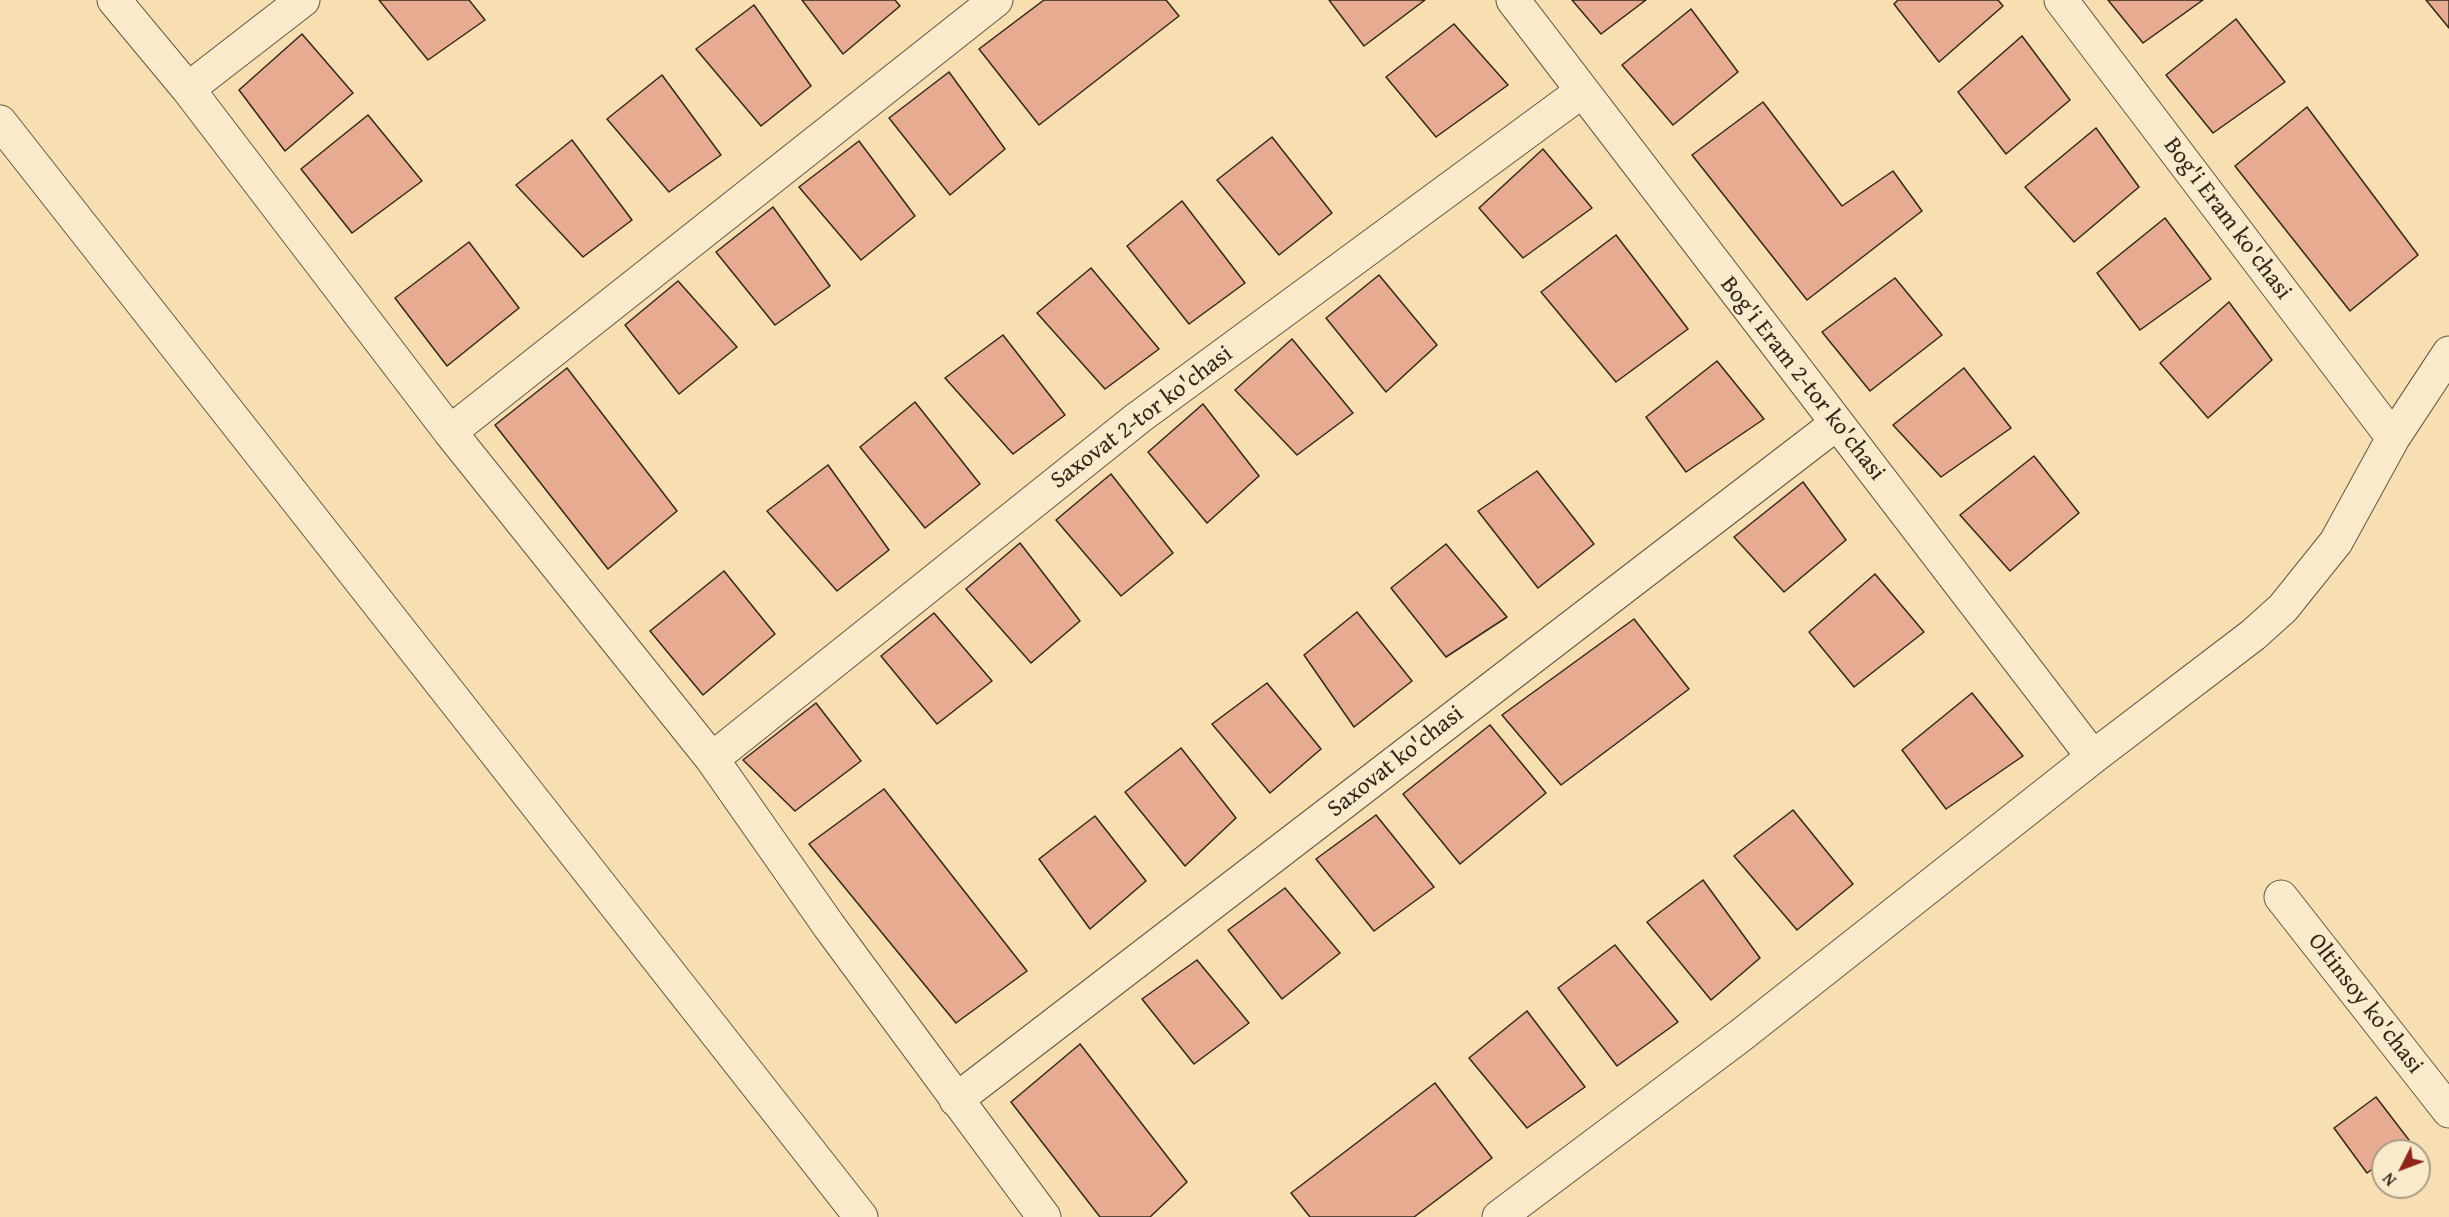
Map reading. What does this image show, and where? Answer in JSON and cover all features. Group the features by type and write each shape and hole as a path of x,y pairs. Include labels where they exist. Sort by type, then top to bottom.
{"street":[{"path":"114,0 188,89 450,432 712,759 829,926 1044,1217"},
{"path":"188,89 303,0"},
{"path":"450,432 996,0"},
{"name":"Bog'i Eram 2-tor ko'chasi","path":"1513,0 1581,92 2093,757"},
{"name":"Bog'i Eram ko'chasi","path":"2061,0 2392,438"},
{"name":"Saxovat 2-tor ko'chasi","path":"712,759 1138,418 1581,92"},
{"path":"0,122 861,1217"},
{"path":"1499,1217 1740,1036 2093,757 2253,635 2283,608 2336,542 2392,438 2449,353"},
{"name":"Saxovat ko'chasi","path":"956,1100 1836,424"},
{"name":"Oltinsoy ko'chasi","path":"2281,897 2449,1111"}],"building":[{"path":"379,0 469,0 485,20 428,60"},
{"path":"802,0 895,0 900,6 843,54"},
{"path":"1044,0 1166,0 1179,16 1039,125 979,49"},
{"path":"1329,0 1425,0 1364,46"},
{"path":"1572,0 1646,0 1601,34"},
{"path":"1898,0 1998,0 2003,6 1939,62 1894,4"},
{"path":"2108,0 2203,0 2143,43"},
{"path":"2426,0 2449,0 2449,28"},
{"path":"754,5 811,86 761,126 696,49"},
{"path":"1691,9 1738,72 1673,125 1622,65"},
{"path":"2236,19 2285,82 2213,133 2166,75"},
{"path":"1454,24 1508,85 1436,137 1386,77"},
{"path":"302,34 353,93 285,151 239,90"},
{"path":"2022,36 2070,100 2006,154 1958,92"},
{"path":"949,72 1005,149 950,195 889,118"},
{"path":"662,75 721,155 669,192 607,119"},
{"path":"1763,102 1842,206 1893,171 1922,211 1807,300 1692,155"},
{"path":"2307,107 2418,255 2350,311 2235,166"},
{"path":"368,115 422,181 352,233 301,169"},
{"path":"2096,128 2139,187 2074,242 2025,187"},
{"path":"1272,137 1332,213 1279,255 1217,180"},
{"path":"572,140 632,220 583,257 516,185"},
{"path":"859,141 915,216 861,260 799,187"},
{"path":"1543,149 1592,208 1523,258 1479,208"},
{"path":"1182,201 1245,283 1189,324 1127,246"},
{"path":"773,207 830,286 775,325 716,252"},
{"path":"2165,218 2211,279 2140,330 2097,273"},
{"path":"1616,235 1688,329 1616,382 1541,292"},
{"path":"469,242 519,308 447,366 395,298"},
{"path":"1091,268 1159,349 1105,389 1037,313"},
{"path":"1379,275 1437,345 1386,392 1326,318"},
{"path":"1895,278 1942,335 1870,391 1822,332"},
{"path":"678,281 737,347 679,394 625,325"},
{"path":"2229,302 2272,360 2208,418 2160,363"},
{"path":"1003,335 1065,415 1013,454 945,378"},
{"path":"1292,339 1353,413 1297,455 1235,390"},
{"path":"1717,361 1764,419 1686,472 1646,417"},
{"path":"567,368 677,511 608,569 495,425"},
{"path":"1964,368 2011,428 1941,477 1893,425"},
{"path":"915,402 980,484 925,528 860,447"},
{"path":"1203,404 1259,476 1207,523 1148,452"},
{"path":"2034,456 2079,513 2010,571 1960,515"},
{"path":"828,465 889,550 837,591 767,511"},
{"path":"1537,471 1594,544 1538,588 1478,511"},
{"path":"1111,474 1173,553 1121,596 1056,520"},
{"path":"1803,482 1846,540 1784,592 1734,537"},
{"path":"1020,543 1080,621 1031,663 966,589"},
{"path":"1446,544 1507,617 1446,657 1391,588"},
{"path":"724,571 775,634 703,695 650,631"},
{"path":"1875,574 1924,632 1854,687 1809,632"},
{"path":"1357,612 1412,681 1354,727 1304,655"},
{"path":"934,613 992,681 937,724 881,656"},
{"path":"1634,619 1689,689 1561,785 1502,715"},
{"path":"1267,683 1321,749 1270,793 1212,724"},
{"path":"1972,693 2023,756 1946,809 1902,750"},
{"path":"816,703 861,761 795,811 743,760"},
{"path":"1490,725 1546,793 1460,864 1403,794"},
{"path":"1181,748 1236,818 1185,866 1125,792"},
{"path":"884,789 1027,971 956,1023 809,844"},
{"path":"1793,810 1853,884 1797,930 1734,856"},
{"path":"1376,815 1434,887 1374,931 1316,859"},
{"path":"1095,816 1146,881 1090,929 1039,859"},
{"path":"1703,880 1760,958 1711,1000 1647,922"},
{"path":"1285,888 1340,953 1282,999 1228,930"},
{"path":"1615,945 1678,1022 1617,1066 1558,988"},
{"path":"1197,960 1249,1023 1194,1064 1142,999"},
{"path":"1527,1011 1585,1087 1527,1128 1469,1058"},
{"path":"1080,1044 1187,1182 1150,1217 1100,1217 1011,1102"},
{"path":"1435,1083 1492,1158 1414,1217 1310,1217 1291,1193"},
{"path":"2376,1097 2408,1139 2371,1139 2371,1170 2367,1173 2334,1128"}]}
